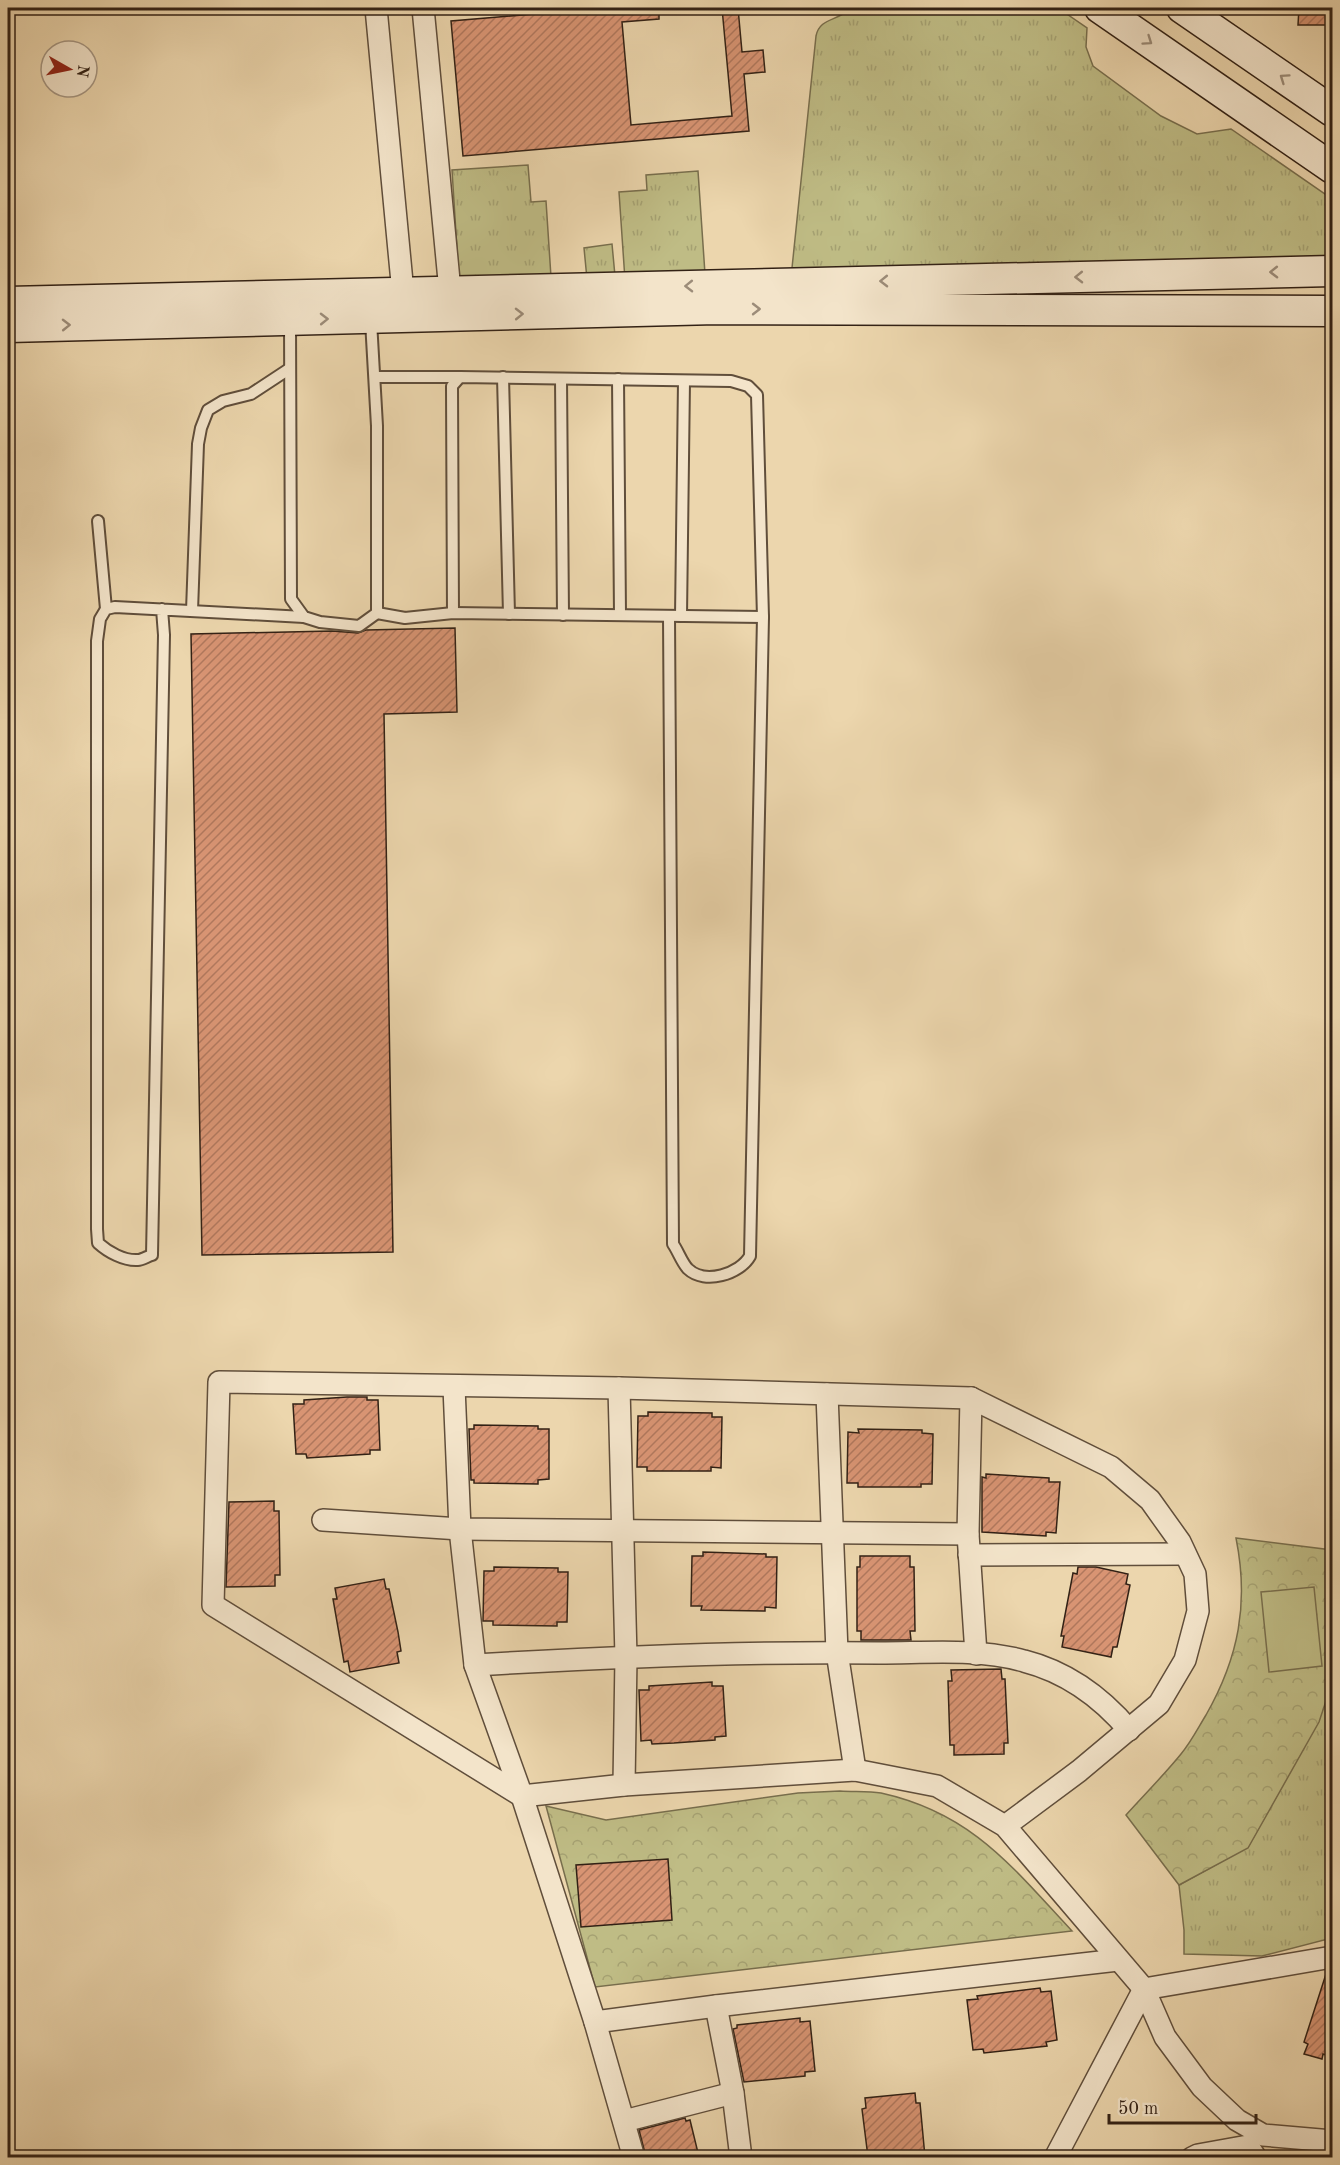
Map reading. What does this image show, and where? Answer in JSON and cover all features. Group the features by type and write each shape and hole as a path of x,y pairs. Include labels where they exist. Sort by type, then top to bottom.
{"street":[{"path":"376,8 403,293"},
{"path":"423,8 450,291"},
{"path":"1100,8 1332,168"},
{"path":"1182,8 1332,111"},
{"path":"8,302 1332,271"},
{"path":"8,327 716,309 1332,311"},
{"path":"1005,1826 1078,1771 1159,1704 1185,1660 1198,1611 1195,1574 1180,1542 1150,1500 1111,1467 971,1398 219,1382 213,1605 522,1796 624,1785 855,1770 937,1786 1005,1826 1143,1989 1164,2037 1202,2087 1237,2120 1263,2134 1332,2140"},
{"path":"454,1387 460,1529 475,1665 522,1796 595,2022 634,2157"},
{"path":"619,1389 626,1657 624,1785"},
{"path":"827,1394 837,1652 855,1770"},
{"path":"971,1398 968,1534 976,1654"},
{"path":"323,1520 460,1529 968,1534"},
{"path":"969,1555 1185,1554"},
{"path":"475,1665 626,1657 837,1652 1000,1656 1024,1661 1070,1679 1102,1702 1129,1730"},
{"path":"1143,1989 1332,1957"},
{"path":"595,2022 1118,1960"},
{"path":"1055,2157 1143,1989"},
{"path":"716,2006 733,2092 741,2157"},
{"path":"624,2121 733,2092"},
{"path":"1192,2157 1248,2146 1256,2157"}],"lane":[{"path":"371,318 377,426 377,613"},
{"path":"290,320 291,599 304,617"},
{"path":"192,611 198,444 208,410 223,401 252,394 289,369"},
{"path":"375,377 731,381 748,386 757,395 763,617 750,1256 745,1265 732,1274 713,1276 701,1275 688,1269 673,1244 675,616 684,381"},
{"path":"453,614 452,386 460,377"},
{"path":"503,377 509,614"},
{"path":"561,379 563,615"},
{"path":"618,379 620,615"},
{"path":"98,521 106,609 100,619 97,641 97,1229 98,1243 106,1250 115,1255 138,1260 152,1255 164,635 162,609"},
{"path":"106,609 115,607 304,617 359,626 377,613 405,618 453,614 763,617"}],"green space":[{"path":"1058,8 1087,28 1086,47 1093,66 1161,116 1197,134 1231,129 1332,199 1332,257 924,271 792,268 816,36 820,27 843,14"},
{"path":"528,165 531,202 546,201 551,277 459,281 452,170"},
{"path":"698,171 705,274 625,280 619,192 647,190 646,175"},
{"path":"612,244 615,276 587,279 584,248"},
{"path":"1236,1538 1332,1550 1332,1683 1319,1722 1248,1848 1179,1885 1126,1815 1188,1745 1206,1715 1226,1672 1233,1651 1241,1607 1240,1562"},
{"path":"1314,1587 1322,1666 1269,1672 1261,1592"},
{"path":"1332,1683 1332,1938 1262,1956 1184,1954 1179,1885 1248,1847 1318,1722"},
{"path":"840,1791 881,1793 913,1802 941,1814 966,1829 1009,1864 1072,1931 595,1987 546,1806 606,1820 798,1793"}],"building":[{"path":"604,8 659,8 659,19 622,22 631,125 732,116 722,8 738,8 742,52 763,50 765,72 744,74 749,131 463,156 451,21"},
{"path":"1299,8 1332,8 1332,25 1298,25"},
{"path":"455,628 457,712 384,714 393,1252 202,1255 191,634 332,631 358,633 366,630"},
{"path":"367,1397 367,1400 378,1400 380,1450 370,1450 370,1454 307,1458 306,1454 296,1454 293,1404 304,1404 304,1400"},
{"path":"648,1412 712,1413 712,1417 722,1417 721,1468 711,1467 711,1471 647,1471 647,1467 637,1467 638,1416 648,1416"},
{"path":"474,1425 538,1426 538,1429 549,1429 549,1479 538,1480 538,1484 474,1483 474,1480 471,1480 469,1429 474,1429"},
{"path":"858,1429 922,1430 922,1433 933,1434 932,1484 921,1484 921,1487 858,1487 858,1483 847,1483 848,1432 859,1433"},
{"path":"986,1474 1049,1478 1049,1482 1060,1482 1056,1533 1046,1532 1046,1536 982,1532 982,1477 986,1478"},
{"path":"274,1501 274,1511 279,1511 280,1575 275,1575 275,1586 226,1587 229,1502"},
{"path":"703,1552 766,1554 766,1557 777,1557 776,1608 765,1607 765,1611 701,1610 702,1606 691,1606 692,1556 703,1556"},
{"path":"860,1556 910,1556 910,1567 914,1567 915,1631 910,1631 911,1640 861,1640 861,1631 857,1631 857,1567 860,1567"},
{"path":"494,1567 558,1568 558,1572 568,1572 567,1622 557,1622 557,1626 493,1625 493,1621 483,1621 484,1571 494,1571"},
{"path":"1078,1567 1096,1567 1128,1574 1126,1584 1130,1585 1117,1647 1113,1647 1111,1657 1062,1647 1064,1636 1061,1636 1073,1573 1077,1574"},
{"path":"384,1579 386,1589 389,1589 398,1632 401,1651 397,1652 399,1663 350,1672 348,1661 344,1662 333,1599 337,1599 335,1588"},
{"path":"1001,1669 1002,1679 1005,1679 1008,1743 1004,1743 1004,1754 954,1755 954,1745 950,1745 948,1681 952,1681 951,1670"},
{"path":"712,1682 712,1686 723,1686 726,1736 715,1737 715,1740 674,1743 652,1744 651,1740 641,1741 639,1690 649,1690 649,1686"},
{"path":"668,1859 672,1920 581,1927 576,1865"},
{"path":"1332,1970 1332,2057 1323,2054 1322,2059 1304,2054 1308,2044 1304,2042 1327,1971"},
{"path":"1040,1988 1041,1992 1051,1991 1057,2040 1046,2042 1047,2046 984,2053 983,2049 973,2050 967,2000 978,1999 977,1996"},
{"path":"800,2018 800,2022 810,2021 815,2071 805,2072 805,2076 744,2082 733,2029 737,2028 737,2025"},
{"path":"915,2093 916,2103 920,2103 925,2157 868,2157 862,2109 866,2108 865,2098"},
{"path":"685,2118 686,2121 690,2120 699,2157 646,2157 639,2130"}]}
